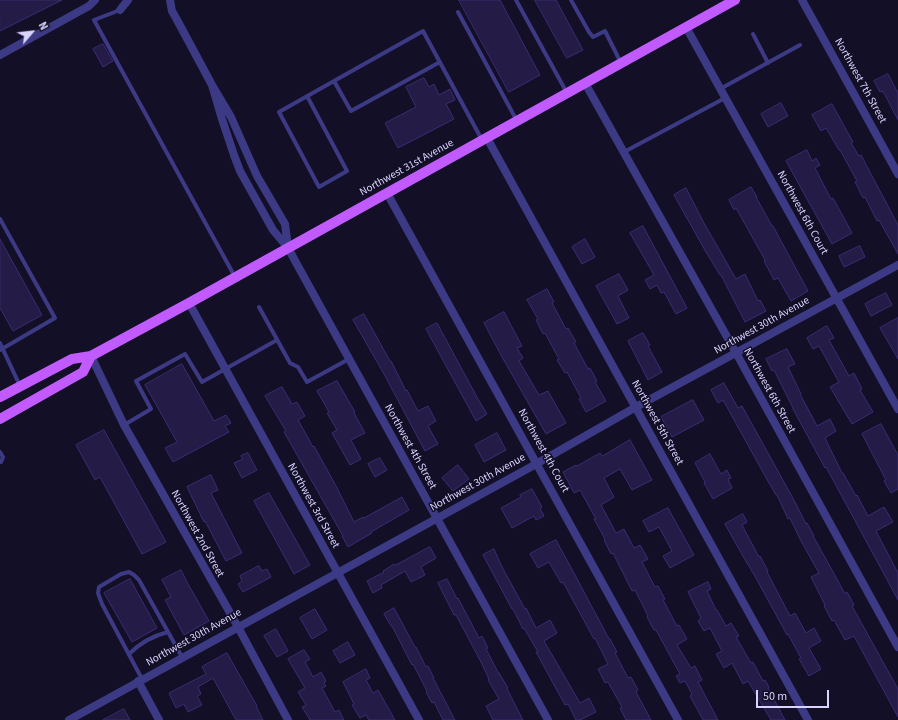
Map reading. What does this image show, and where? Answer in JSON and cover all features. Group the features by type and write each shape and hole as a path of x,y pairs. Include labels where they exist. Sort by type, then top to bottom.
{"main road":[{"name":"Northwest 31st Avenue","path":"0,396 72,359 91,356 235,278 622,63 686,27 720,3 735,0"},
{"path":"0,420 83,372 91,356"}],"street":[{"path":"0,55 89,6 95,0"},
{"path":"120,10 128,0"},
{"path":"170,0 172,11 231,117 258,176 285,224 288,248"},
{"name":"Northwest 7th Street","path":"802,0 898,174"},
{"name":"Northwest 6th Court","path":"686,27 898,409"},
{"name":"Northwest 6th Street","path":"585,83 898,647"},
{"path":"212,85 224,126 240,171 272,230 288,248"},
{"name":"Northwest 5th Street","path":"484,139 636,408 808,720"},
{"name":"Northwest 4th Court","path":"387,193 678,720"},
{"name":"Northwest 4th Street","path":"288,248 548,720"},
{"name":"Northwest 30th Avenue","path":"68,720 898,265"},
{"name":"Northwest 3rd Street","path":"189,303 418,720"},
{"name":"Northwest 2nd Street","path":"91,356 124,425 238,627 288,720"},
{"path":"140,680 159,720"}],"lane":[{"path":"516,0 567,93"},
{"path":"571,0 593,37 605,31 622,63"},
{"path":"120,10 94,20 235,278"},
{"path":"458,12 517,121"},
{"path":"307,96 347,171 318,187 279,112 307,96 424,31 484,139"},
{"path":"753,34 768,63"},
{"path":"720,89 800,45"},
{"path":"334,81 351,111 440,62"},
{"path":"624,152 726,98"},
{"path":"0,219 55,318 1,349"},
{"path":"259,307 290,363 298,366 307,382 350,359"},
{"path":"124,425 151,410 136,381 185,354 202,382 277,340"},
{"path":"0,343 1,349 20,386"},
{"path":"0,452 3,457 0,462"},
{"path":"140,680 129,654 102,604 98,593 100,587 111,579 128,572 139,580 182,657"},
{"path":"129,654 136,647 150,638 168,632"}],"building":[{"path":"0,0 62,0 0,31"},
{"path":"459,0 500,0 540,75 509,92"},
{"path":"535,0 556,0 583,50 567,58"},
{"path":"103,44 113,61 103,67 93,49"},
{"path":"888,74 898,93 898,120 885,95 882,91 880,92 874,81"},
{"path":"424,78 429,87 434,84 439,95 450,89 455,100 446,104 454,119 398,148 385,123 416,107 406,87"},
{"path":"781,103 788,116 768,127 761,114"},
{"path":"832,104 853,142 851,143 859,156 861,155 898,225 898,254 879,220 877,221 865,197 863,198 855,182 857,181 840,150 826,128 821,131 812,115"},
{"path":"807,150 812,161 816,158 820,165 815,168 831,199 833,198 852,233 832,244 786,161"},
{"path":"751,187 808,291 791,301 778,278 774,280 764,261 765,260 736,208 734,210 729,200"},
{"path":"686,188 736,279 745,274 758,301 760,300 766,311 745,322 721,275 706,252 674,195"},
{"path":"643,226 687,308 676,314 664,292 661,293 657,285 650,289 645,280 654,275 630,233"},
{"path":"0,239 42,315 13,331 0,308"},
{"path":"585,239 595,257 582,264 572,247"},
{"path":"860,246 865,257 844,267 839,256"},
{"path":"619,274 628,290 618,296 629,318 617,324 596,286"},
{"path":"547,289 554,302 552,303 566,329 568,328 576,342 574,343 588,369 590,368 597,381 595,382 606,401 586,412 579,399 581,398 567,372 565,373 557,360 559,359 545,333 543,334 536,320 538,319 527,300"},
{"path":"886,293 892,305 871,316 865,304"},
{"path":"504,312 522,346 517,348 523,358 519,361 539,395 548,391 566,423 546,434 484,323"},
{"path":"364,314 418,411 428,406 436,421 428,426 438,444 425,451 353,320"},
{"path":"898,318 898,359 880,328"},
{"path":"437,323 487,414 476,421 426,329"},
{"path":"827,326 834,338 829,340 849,376 854,373 862,389 860,390 873,412 852,424 830,387 839,382 819,346 813,349 807,338"},
{"path":"643,333 662,372 648,380 628,341"},
{"path":"787,349 795,364 788,367 817,426 830,419 836,431 825,438 842,473 856,496 857,495 868,516 884,507 893,522 876,531 898,573 898,600 793,409 774,370 772,371 766,359"},
{"path":"182,364 214,421 226,415 231,423 225,426 229,432 173,462 165,448 177,442 145,385"},
{"path":"337,381 365,433 351,440 361,459 350,465 332,433 337,430 317,391"},
{"path":"724,383 738,408 742,406 845,594 847,592 854,605 852,606 898,689 898,717 854,636 845,640 834,620 832,621 811,577 819,573 790,518 788,519 777,495 723,400 718,403 711,390"},
{"path":"282,387 292,404 297,402 305,416 298,420 336,486 354,522 402,497 409,510 348,547 284,432 286,431 265,396"},
{"path":"693,400 704,420 672,437 661,417"},
{"path":"881,424 898,455 898,489 891,493 884,481 886,480 862,434"},
{"path":"104,430 166,542 142,554 100,477 95,480 76,445"},
{"path":"497,433 506,450 484,462 475,445"},
{"path":"630,440 652,480 632,490 620,469 604,478 614,497 601,505 616,533 624,529 634,548 640,545 648,559 642,562 655,587 658,586 665,599 663,600 677,626 679,625 687,639 677,645 691,668 695,666 702,680 698,682 718,720 703,720 690,696 692,694 685,681 680,683 676,676 680,674 656,630 654,630 647,617 648,616 635,590 632,591 613,553 611,554 594,519 596,519 580,490 574,493 563,472 600,453 602,456"},
{"path":"248,453 257,470 242,478 234,463 243,459 241,456"},
{"path":"710,454 721,474 727,470 731,478 728,479 732,488 713,499 695,463"},
{"path":"380,458 387,470 375,477 368,464"},
{"path":"458,465 469,479 453,491 442,478"},
{"path":"211,475 218,490 211,493 242,553 226,561 205,521 204,522 187,487"},
{"path":"532,489 542,507 540,508 544,516 536,520 534,516 512,528 501,508"},
{"path":"269,493 310,565 294,574 254,501"},
{"path":"668,508 694,555 670,568 663,556 672,551 659,527 649,532 643,521"},
{"path":"743,514 747,522 742,525 768,571 767,572 790,616 795,613 806,633 814,628 821,641 809,648 821,669 809,676 799,659 801,658 788,634 787,635 725,524"},
{"path":"556,540 617,652 615,653 628,678 631,677 638,690 636,692 651,720 626,720 620,708 622,707 608,682 605,683 598,669 608,664 563,582 561,583 549,562 538,568 530,554"},
{"path":"430,547 436,558 421,567 425,575 411,582 405,571 381,585 382,588 373,593 367,581 384,572 383,571 394,564 395,565"},
{"path":"494,549 501,565 536,628 550,620 557,633 544,641 580,703 589,698 596,712 580,720 576,720 568,704 565,705 536,652 538,652 524,628 523,629 483,555"},
{"path":"259,566 262,571 267,569 271,577 243,592 238,584 242,581 240,576"},
{"path":"181,570 209,621 184,635 165,600 171,597 162,580"},
{"path":"130,579 157,628 132,642 104,593"},
{"path":"447,579 479,638 482,636 488,648 486,649 508,688 507,689 523,720 493,720 486,706 499,699 488,680 489,679 481,662 456,615 454,615 438,583"},
{"path":"708,582 711,589 707,591 716,610 726,626 731,623 739,636 736,637 751,663 753,662 763,681 765,680 785,720 771,720 748,681 743,684 732,663 724,668 716,654 722,651 710,628 704,631 698,621 701,618 688,592"},
{"path":"394,608 426,667 428,666 455,720 443,720 434,702 432,703 426,692 427,691 413,664 412,665 392,626 384,614"},
{"path":"315,609 327,630 312,639 300,618"},
{"path":"276,629 288,651 277,657 264,636"},
{"path":"348,642 355,655 340,663 333,651"},
{"path":"304,650 310,659 305,662 313,677 321,672 326,681 324,683 326,686 322,688 335,712 339,710 344,720 310,720 302,707 306,705 298,692 305,688 288,659"},
{"path":"227,653 257,706 263,720 236,720 213,678 198,687 201,694 197,696 202,705 188,712 184,704 176,708 169,693 206,674 202,667"},
{"path":"366,669 370,678 366,680 373,693 378,690 395,720 369,720 366,715 360,718 352,705 354,704 343,682"},
{"path":"124,709 130,720 103,720"}]}
